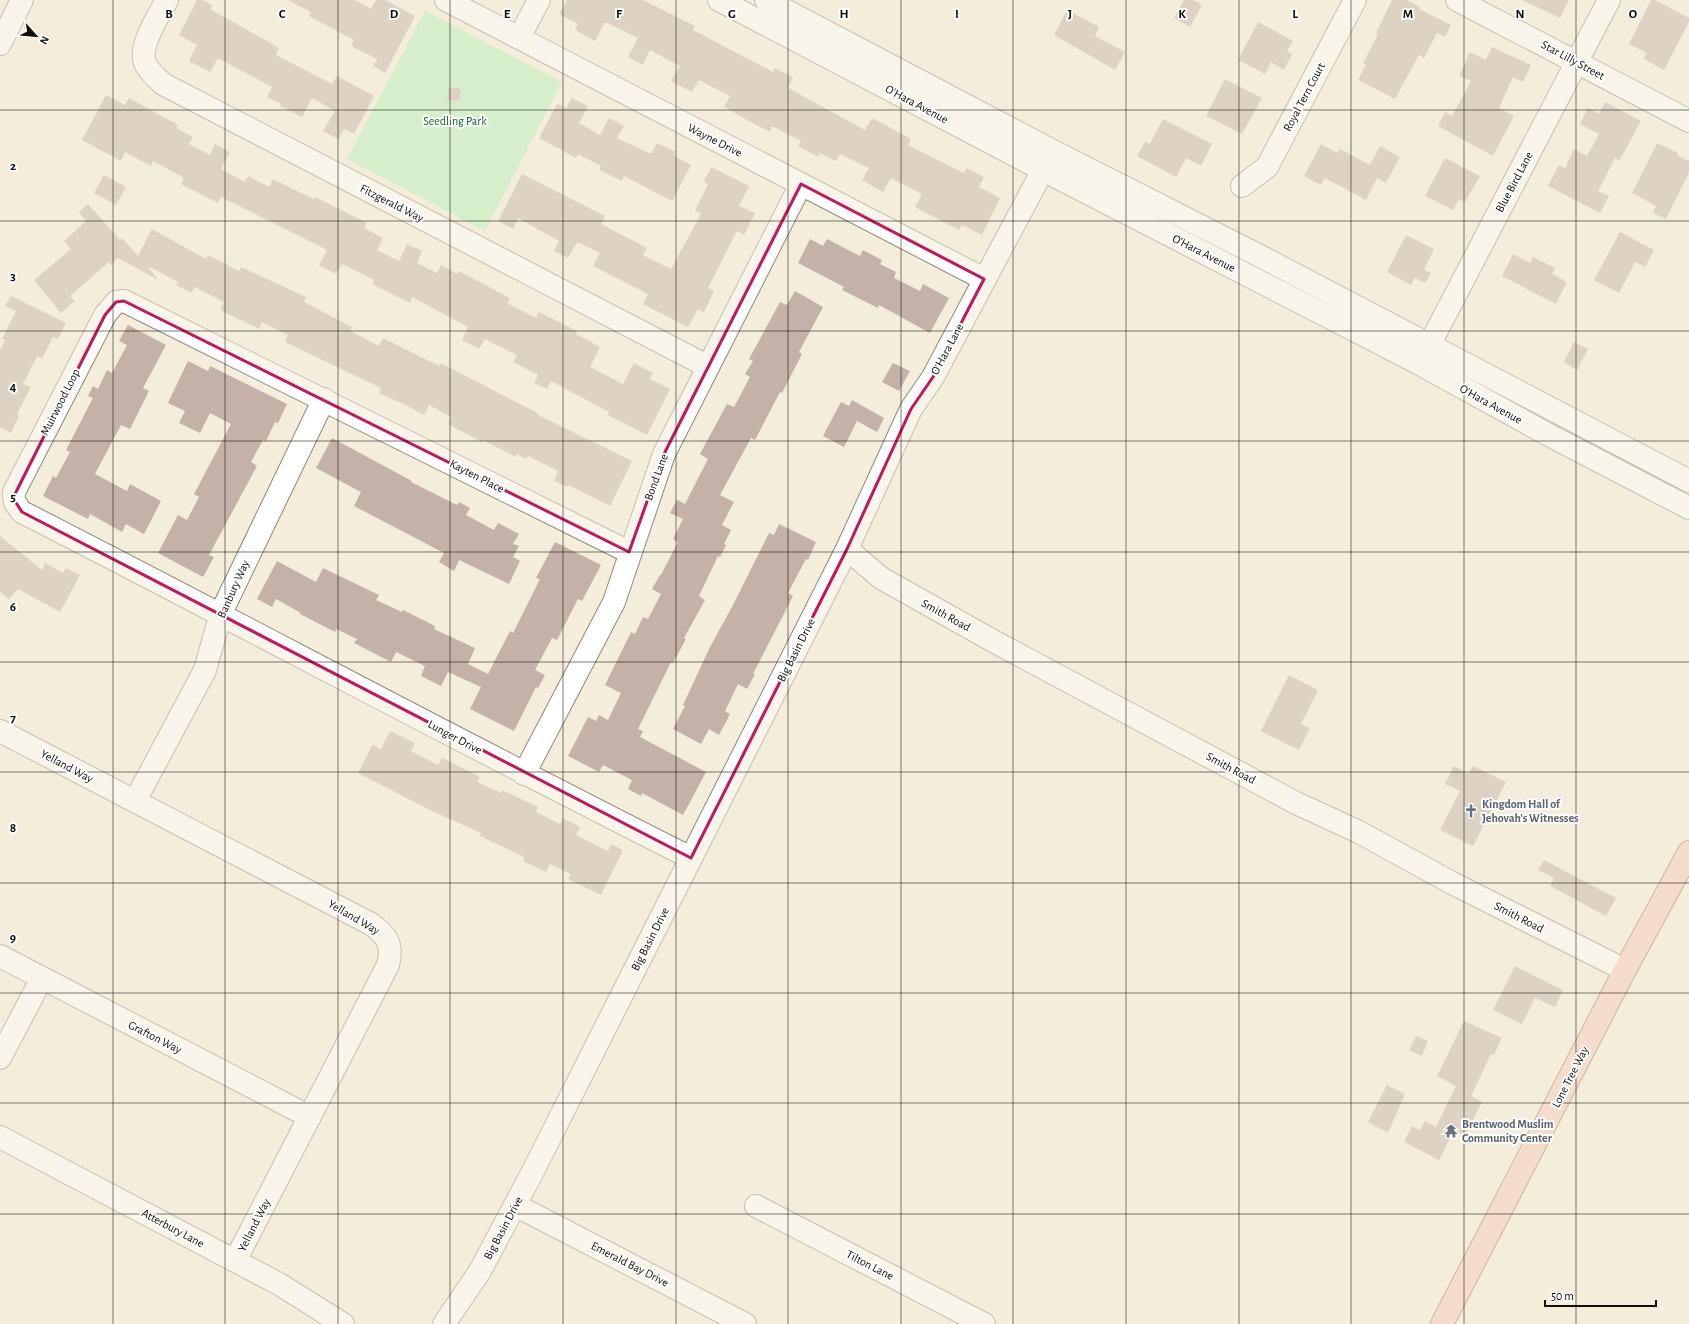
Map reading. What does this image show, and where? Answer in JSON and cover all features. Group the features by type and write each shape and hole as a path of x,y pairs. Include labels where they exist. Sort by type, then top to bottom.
{"main road":[{"name":"Lone Tree Way","path":"1442,1324 1625,970 1689,852"}],"street":[{"path":"0,44 22,0"},
{"name":"Fitzgerald Way","path":"167,0 145,43 145,62 153,74 163,84 707,366"},
{"name":"Wayne Drive","path":"446,0 984,279"},
{"path":"519,38 539,0"},
{"name":"O'Hara Avenue","path":"719,0 1048,160 1258,256 1424,355 1547,434 1689,508"},
{"name":"O'Hara Avenue","path":"766,0 1048,160"},
{"name":"Royal Tern Court","path":"1242,186 1267,167 1355,0"},
{"name":"Star Lilly Street","path":"1457,0 1689,121"},
{"name":"Blue Bird Lane","path":"1424,355 1609,0"},
{"name":"O'Hara Lane","path":"847,549 911,409 933,377 1048,160"},
{"name":"Bond Lane","path":"524,774 614,602 664,454 707,366 801,184"},
{"name":"Muirwood Loop","path":"221,613 22,512 16,505 13,498 14,492 105,314 116,302 124,301 324,399"},
{"name":"O'Hara Avenue","path":"1424,355 1689,481"},
{"name":"Kayten Place","path":"324,399 630,552"},
{"name":"Banbury Way","path":"135,802 205,670 221,613 324,399"},
{"name":"Big Basin Drive","path":"444,1324 480,1271 515,1205 847,549"},
{"name":"Smith Road","path":"847,549 881,578 995,642 1296,803 1359,832 1445,879 1625,970"},
{"name":"Lunger Drive","path":"221,613 524,774 691,858"},
{"name":"Yelland Way","path":"0,731 371,924 382,932 388,942 391,953 388,965 236,1261"},
{"name":"Grafton Way","path":"0,956 310,1117"},
{"path":"0,1058 42,978"},
{"name":"Atterbury Lane","path":"0,1137 279,1284 343,1324"},
{"name":"Emerald Bay Drive","path":"515,1205 745,1324"},
{"name":"Tilton Lane","path":"756,1206 984,1324"}],"highlighted area":[{"path":"801,184 984,279 933,377 911,409 847,549 691,858 22,512 13,498 105,315 116,302 124,301 629,552 664,454"}],"green space":[{"name":"Seedling Park","path":"425,11 562,82 485,231 347,159"}],"building":[{"path":"197,0 203,0 212,5 210,9 279,48 276,55 332,84 337,76 374,96 354,134 344,129 338,139 323,131 335,111 312,98 302,117 280,106 281,104 267,97 272,87 218,58 210,72 189,61 197,45 179,35"},
{"path":"288,0 355,0 371,9 376,0 385,0 415,16 385,73 373,66 377,59 351,46 354,40 309,16 311,12"},
{"path":"567,0 643,0 695,26 693,30 773,72 775,68 793,77 788,88 865,130 872,118 911,139 908,145 964,173 966,168 984,177 979,187 1000,198 982,235 962,225 959,230 915,207 922,194 891,178 883,192 862,180 869,168 840,154 836,161 820,153 818,157 798,146 801,141 772,126 770,132 749,121 724,107 730,96 699,80 692,92 671,81 680,66 650,50 643,65 628,57 638,38 605,22 595,41 575,30 578,24 559,14"},
{"path":"1184,0 1193,0 1202,5 1190,27 1174,18"},
{"path":"1392,0 1407,0 1420,7 1419,9 1451,25 1445,37 1437,33 1424,58 1419,55 1395,99 1358,80 1366,65 1363,63 1378,34 1376,33"},
{"path":"1522,0 1569,0 1560,18"},
{"path":"1651,0 1655,0 1689,18 1689,22 1664,70 1644,59 1647,53 1629,44"},
{"path":"1067,10 1099,27 1095,36 1125,52 1115,70 1054,35"},
{"path":"1258,22 1293,41 1287,51 1292,54 1284,70 1271,62 1265,74 1238,60"},
{"path":"1492,47 1531,65 1523,82 1513,77 1499,108 1514,116 1493,156 1438,126 1445,112 1452,116 1471,81 1459,76 1470,52 1486,60"},
{"path":"1225,79 1262,98 1242,134 1206,116"},
{"path":"449,87 461,89 459,101 447,99"},
{"path":"106,95 125,105 129,98 178,125 176,128 193,137 189,144 210,155 215,144 230,152 221,169 245,182 248,176 269,187 273,179 314,199 315,197 367,223 364,228 383,238 377,250 399,261 407,244 422,251 417,263 437,273 441,265 457,274 459,271 510,298 507,303 536,318 539,312 577,331 576,334 600,347 590,367 623,384 634,363 653,373 650,379 670,389 647,435 608,415 609,412 551,381 547,389 534,383 538,375 513,362 517,355 485,339 479,349 462,340 468,327 412,297 410,303 372,284 374,280 342,264 336,274 319,265 327,250 221,197 218,203 181,184 184,178 153,161 151,166 125,152 121,161 82,140"},
{"path":"572,98 588,106 579,123 600,135 609,118 624,126 617,138 651,154 657,143 676,152 674,156 691,165 672,201 624,176 622,181 599,170 601,166 578,154 576,158 539,138 557,104 566,108"},
{"path":"1605,102 1641,121 1619,161 1615,158 1598,191 1609,196 1600,213 1548,186 1559,165 1565,168 1574,149 1587,156 1599,134 1580,124 1588,108 1599,114"},
{"path":"1163,119 1212,144 1201,166 1186,158 1176,177 1137,156 1145,142 1150,144"},
{"path":"1657,143 1678,153 1677,155 1689,161 1689,173 1666,219 1653,213 1656,206 1632,193"},
{"path":"1321,144 1337,153 1340,149 1370,165 1380,146 1400,157 1386,183 1377,178 1366,200 1325,178 1321,185 1304,176"},
{"path":"1445,158 1480,176 1465,202 1459,199 1453,210 1425,196"},
{"path":"711,167 749,186 739,206 755,213 744,235 737,231 708,288 714,291 704,312 698,309 688,327 643,304 648,294 593,266 600,253 577,242 568,258 554,251 559,241 518,218 513,229 498,221 522,174 605,216 601,224 647,248 643,255 671,269 701,214 695,211 708,184 704,182"},
{"path":"104,175 126,187 116,205 94,193"},
{"path":"88,204 120,240 122,238 138,256 152,229 206,259 208,255 239,271 241,267 306,297 304,302 352,327 350,331 379,346 383,338 439,366 441,363 539,414 538,415 632,461 610,506 568,485 567,487 554,481 558,471 528,456 526,459 517,454 516,457 483,440 482,442 448,424 451,417 429,405 424,415 379,393 381,388 285,342 288,335 262,322 259,329 220,310 224,302 195,287 191,293 176,285 178,282 150,267 149,268 157,278 156,279 118,258 111,265 109,262 70,296 75,301 61,313 34,280 71,249 64,241 86,221 79,212"},
{"path":"1620,232 1654,250 1645,267 1635,262 1619,293 1594,280"},
{"path":"1406,235 1434,249 1424,270 1431,273 1425,283 1415,278 1411,285 1387,272"},
{"path":"810,239 823,246 827,239 860,256 863,250 882,260 880,264 896,272 894,278 920,291 923,284 949,298 930,333 879,305 878,308 842,290 844,287 798,263"},
{"path":"1513,254 1530,263 1533,257 1555,268 1552,274 1567,282 1556,304 1502,276"},
{"path":"795,291 823,307 799,352 802,354 782,393 780,392 755,440 751,438 720,495 734,502 722,525 731,530 724,544 726,545 720,557 718,556 699,596 705,600 684,638 686,639 673,663 671,662 638,729 643,731 640,737 706,772 683,815 642,793 641,796 628,789 632,780 603,765 599,772 568,756 588,717 596,721 599,715 608,720 621,693 605,685 631,632 635,634 643,617 648,619 661,594 652,589 678,542 673,539 683,519 670,513 677,500 685,504 708,459 700,454 727,404 734,407 750,377 745,374 753,361 749,359 780,302 787,305"},
{"path":"11,296 66,323 58,339 53,337 42,359 37,356 23,384 31,387 17,414 19,416 11,433 0,427 0,350 5,340 2,339 16,311 5,306"},
{"path":"128,325 166,345 143,388 149,391 130,429 121,425 95,474 127,491 130,484 161,501 144,534 126,524 122,532 90,514 88,519 43,496 53,476 56,478 70,452 66,450 93,398 88,396 93,386 98,389 107,370 112,373 127,345 119,341"},
{"path":"1574,342 1588,349 1577,370 1564,362"},
{"path":"188,361 208,371 210,366 287,404 278,423 275,422 266,441 263,440 251,462 257,466 209,555 214,557 203,577 158,553 178,515 187,520 199,497 194,494 231,424 210,413 200,433 179,423 185,411 168,403"},
{"path":"893,363 910,371 899,391 882,382"},
{"path":"852,400 884,418 877,432 857,421 844,447 823,436 841,402 849,406"},
{"path":"332,438 412,481 411,482 457,505 459,502 470,508 466,515 494,530 498,523 519,534 513,544 519,546 513,557 520,561 509,584 459,560 454,571 439,562 444,553 354,506 361,492 316,468"},
{"path":"779,524 816,542 808,560 806,559 788,593 793,596 753,674 755,674 747,689 738,684 725,711 730,714 719,735 709,729 701,744 673,729 685,706 683,705 710,647 769,533 774,535"},
{"path":"0,536 42,570 45,563 63,573 66,568 80,575 60,612 18,589 9,599 0,592"},
{"path":"555,542 601,565 582,601 578,599 557,640 552,638 535,670 545,675 538,688 536,687 514,731 470,709 481,687 448,672 441,686 421,676 425,666 396,652 391,662 354,643 357,639 336,629 335,632 300,614 301,613 276,599 272,607 257,599 277,561 316,582 323,568 379,595 376,600 402,612 403,610 435,626 434,629 475,648 468,664 488,674 510,631 513,633 540,579 536,578"},
{"path":"1289,675 1318,690 1301,724 1310,728 1299,750 1261,731"},
{"path":"390,731 415,743 411,751 438,765 442,758 480,777 477,782 501,793 502,790 538,807 536,812 560,824 563,818 580,827 576,835 608,851 611,844 623,850 601,895 568,879 571,874 550,864 546,872 523,861 524,857 480,836 481,833 430,810 358,773 372,745 381,749"},
{"name":"Kingdom Hall of Jehovah's Witnesses","path":"1454,766 1468,774 1473,766 1506,782 1473,846 1440,830 1460,791 1445,784"},
{"path":"1544,860 1616,898 1606,916 1550,886 1554,878 1538,870"},
{"path":"1515,966 1563,990 1555,1007 1535,998 1522,1024 1493,1010"},
{"path":"1464,1021 1502,1038 1494,1055 1491,1054 1471,1096 1482,1102 1464,1137 1453,1132 1439,1160 1404,1142 1412,1126 1420,1130 1425,1121 1436,1127 1456,1086 1437,1076"},
{"path":"1416,1036 1428,1041 1422,1056 1409,1050"},
{"path":"1387,1085 1405,1094 1388,1133 1368,1122"}],"place":[{"name":"Kingdom Hall of Jehovah's Witnesses","path":"1471,811"},
{"name":"Brentwood Muslim Community Center","path":"1451,1131"}]}
